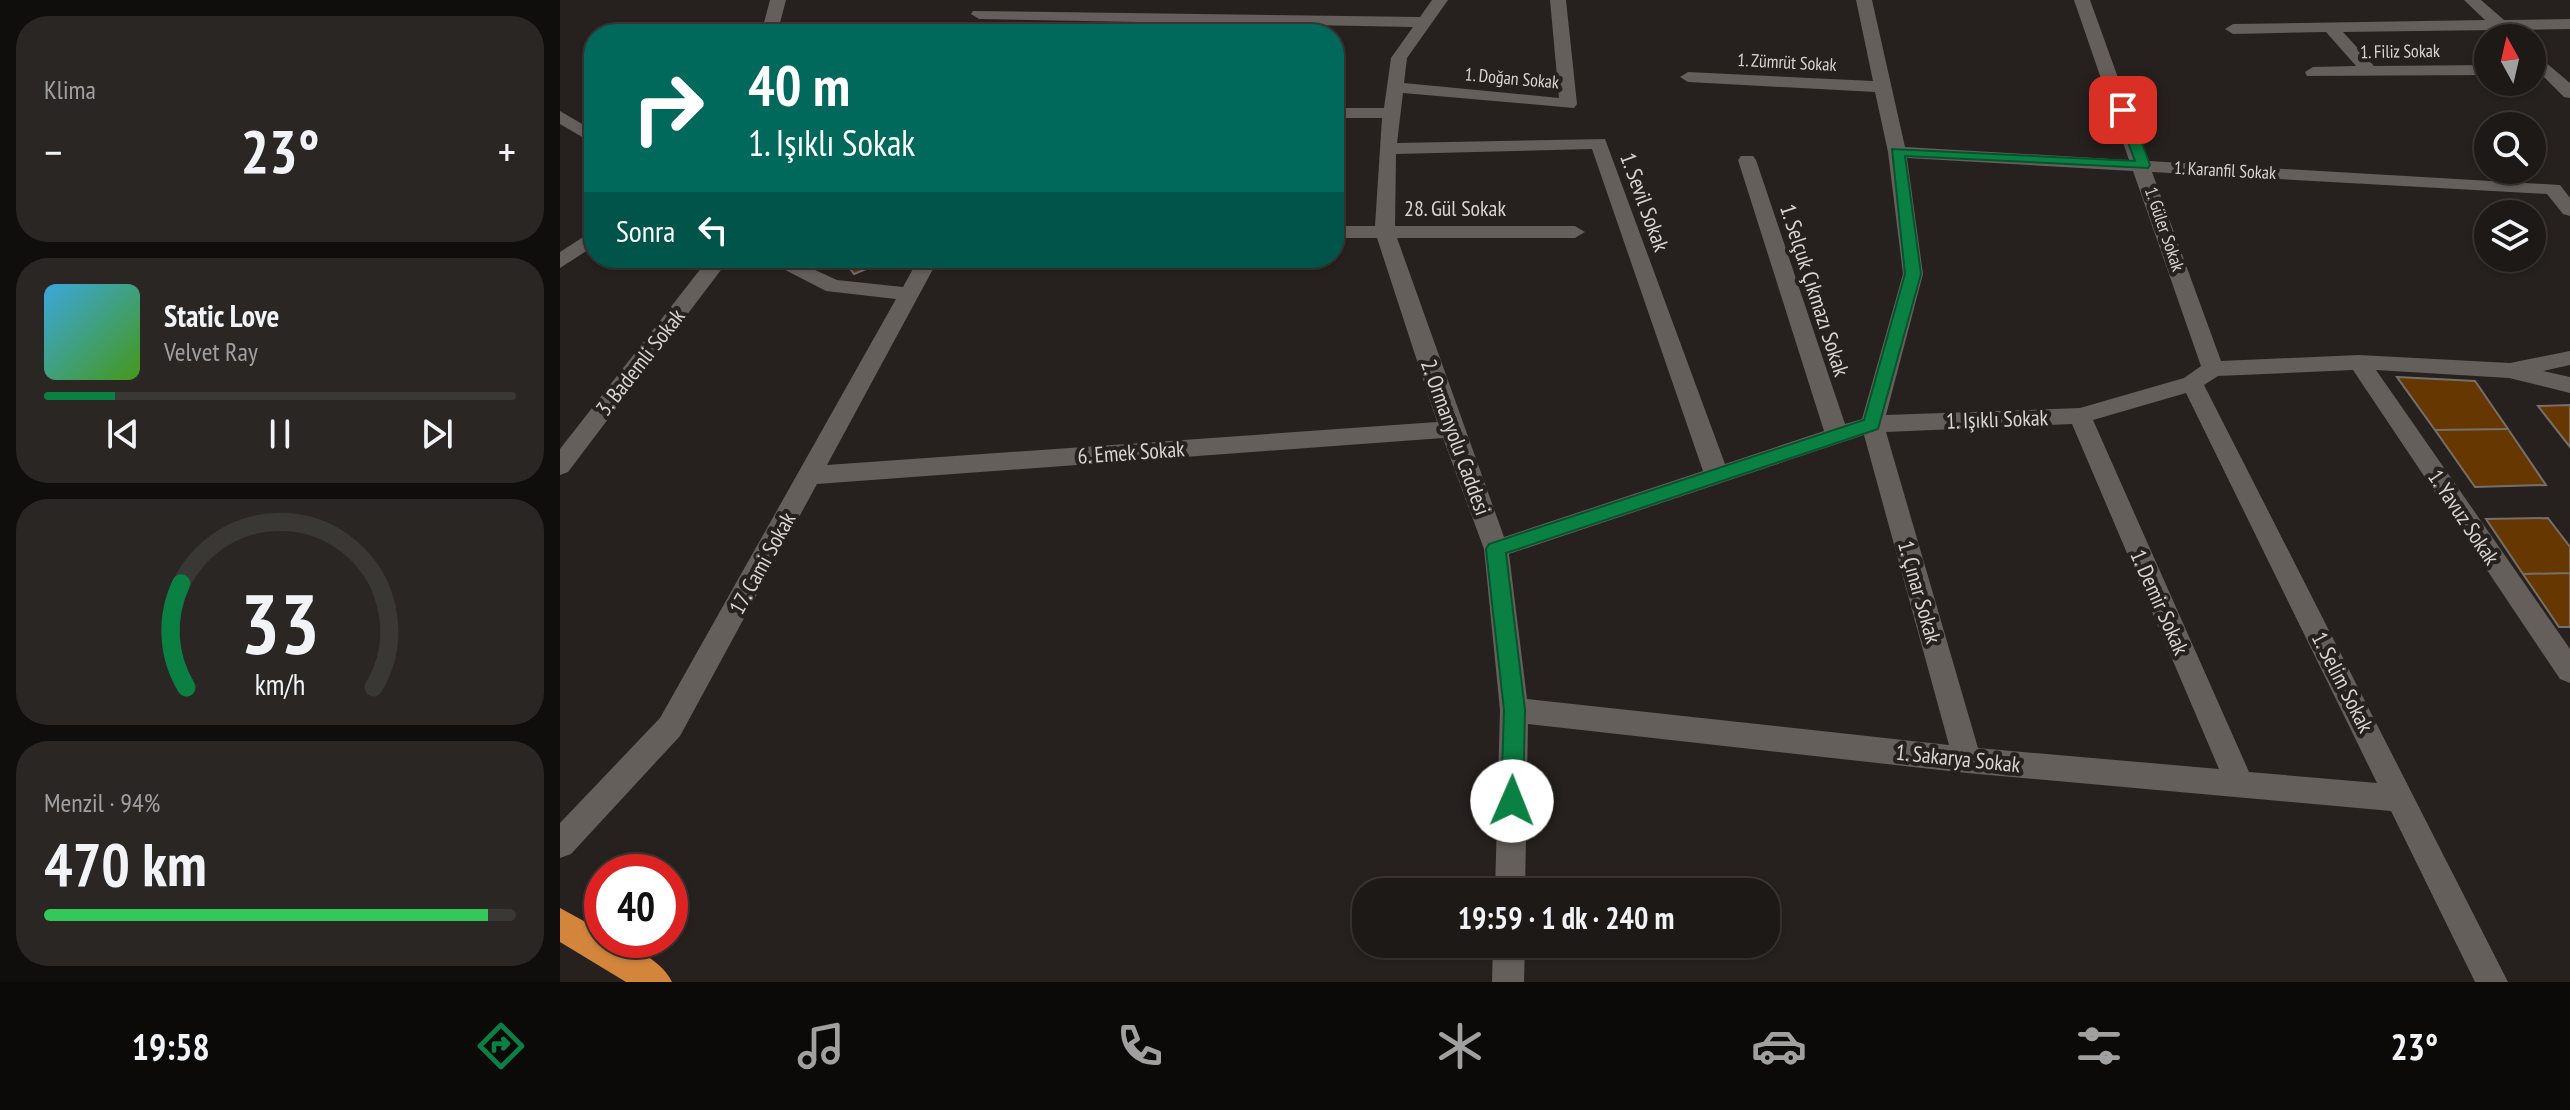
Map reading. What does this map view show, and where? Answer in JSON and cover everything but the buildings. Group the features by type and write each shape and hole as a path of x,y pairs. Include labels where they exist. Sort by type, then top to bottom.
{"highway":[{"path":"560,924 656,982"}],"street":[{"path":"772,24 778,0"},
{"name":"2. Ormanyolu Caddesi","path":"1440,0 1399,58 1387,149 1385,232 1451,429 1496,549 1514,710 1510,878"},
{"name":"1. Doğan Sokak","path":"1395,87 1568,104 1558,0"},
{"path":"1864,0 1897,152 1913,274 1872,424"},
{"name":"1. Güler Sokak","path":"2082,0 2143,165 2202,376"},
{"path":"2472,0 2498,24"},
{"path":"979,7 1424,22"},
{"path":"2546,24 2570,24"},
{"path":"2233,29 2474,25"},
{"path":"2330,27 2370,72"},
{"name":"1. Filiz Sokak","path":"2313,72 2474,70"},
{"path":"2546,74 2570,93"},
{"name":"1. Zümrüt Sokak","path":"1688,77 1883,87"},
{"path":"1344,113 1391,113"},
{"path":"560,116 584,132"},
{"name":"1. Sevil Sokak","path":"1387,149 1599,143 1717,476"},
{"name":"1. Karanfil Sokak","path":"1897,152 2553,189 2570,210"},
{"name":"1. Selçuk Çıkmazı Sokak","path":"1747,160 1837,435"},
{"name":"28. Gül Sokak","path":"1344,232 1575,232"},
{"path":"560,262 584,244"},
{"name":"3. Bademli Sokak","path":"560,466 712,268"},
{"path":"794,268 833,286 907,294"},
{"name":"17. Cami Sokak","path":"560,844 670,727 812,475 923,268"},
{"name":"1. Işıklı Sokak","path":"2509,370 2570,358"},
{"name":"1. Işıklı Sokak","path":"1496,549 1872,424 2080,416 2202,376 2359,362 2509,370 2570,385"},
{"name":"1. Yavuz Sokak","path":"2359,362 2570,671"},
{"name":"1. Selim Sokak","path":"2202,376 2492,982"},
{"name":"1. Demir Sokak","path":"2080,416 2241,787"},
{"name":"1. Çınar Sokak","path":"1872,424 1967,760"},
{"name":"6. Emek Sokak","path":"812,475 1451,429"},
{"name":"1. Sakarya Sokak","path":"1514,710 1967,760 2241,787 2402,799"},
{"path":"1508,982 1509,958"}],"route":[{"path":"1512,801 1514,710 1496,549 1872,424 1913,274 1897,152 2143,165 2123,110"}]}
